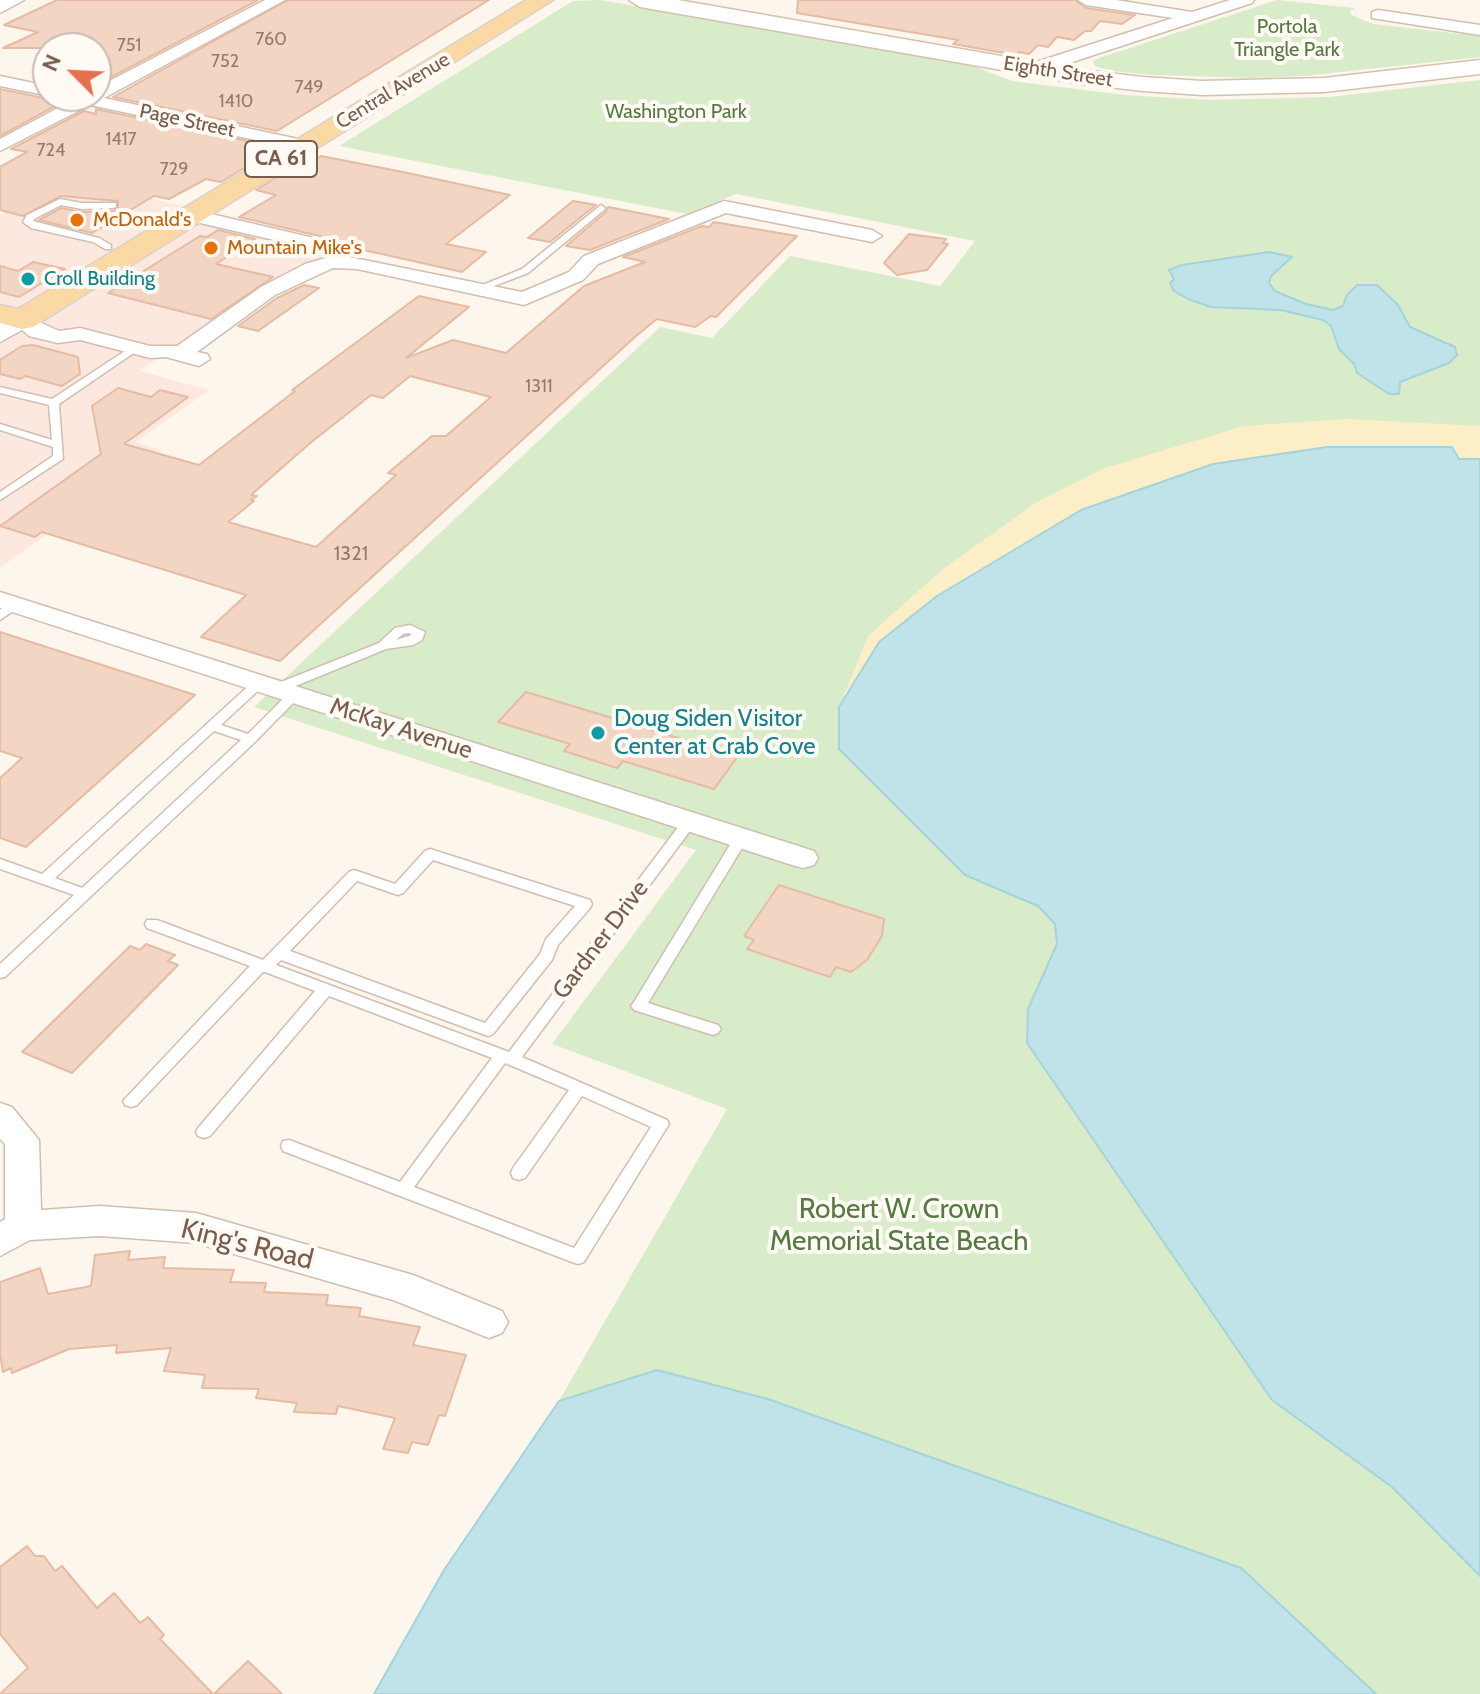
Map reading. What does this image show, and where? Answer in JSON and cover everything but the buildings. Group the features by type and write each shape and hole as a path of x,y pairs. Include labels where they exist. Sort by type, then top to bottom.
{"main road":[{"name":"Central Avenue","path":"7,322 190,215 542,0"},
{"name":"Eighth Street","path":"640,0 1130,83 1260,88 1324,85 1480,67"}],"street":[{"path":"0,7 15,0"},
{"path":"112,84 277,0"},
{"path":"1086,0 1194,17"},
{"path":"1033,69 1246,0"},
{"path":"1378,15 1480,30"},
{"path":"0,81 32,88"},
{"name":"Page Street","path":"112,103 303,145"},
{"path":"0,146 60,112"},
{"path":"7,322 58,337 80,334 142,350 152,360 187,361 285,281 320,264 341,261 524,299 576,276 591,260 724,207 872,236"},
{"path":"190,215 324,246 336,252 341,261"},
{"name":"McKay Avenue","path":"5,607 276,689 803,858"},
{"path":"0,1116 22,1140 11,1234"},
{"name":"King's Road","path":"11,1234 100,1221 196,1228 400,1286 489,1322"}],"lane":[{"path":"108,247 96,240 28,222 30,217 60,202 82,206 113,205"},
{"path":"478,289 525,271 601,208"},
{"path":"0,390 54,403 142,350"},
{"path":"0,497 59,457 54,403"},
{"path":"0,427 58,445"},
{"path":"45,879 212,726 276,689 383,646"},
{"path":"0,973 250,739 276,689"},
{"path":"212,726 250,739"},
{"name":"Gardner Drive","path":"403,1190 690,821"},
{"path":"713,1029 639,1006 741,838"},
{"path":"131,1101 354,875 398,890 430,854 585,904 551,943 547,956 488,1030 279,953"},
{"path":"3,870 45,879 83,893"},
{"path":"152,924 507,1057 661,1124 578,1257 289,1146"},
{"path":"204,1132 326,989"},
{"path":"519,1173 579,1088"}],"shaded area":[{"path":"66,179 227,216 213,225 329,255 260,286 140,371 209,390 136,442 162,451 0,568 0,215"}],"green space":[{"name":"Robert W. Crown Memorial State Beach","path":"600,0 968,64 1012,81 1124,95 1209,100 1329,97 1480,80 1480,459 1459,459 879,641 839,707 839,749 965,875 1039,906 1055,924 1057,944 1028,1009 1027,1044 1272,1400 1392,1487 1480,1576 1480,1694 1376,1694 1241,1568 657,1370 559,1401 727,1109 552,1044 696,850 254,707 660,327 712,338 790,256 940,286 975,241 736,194 687,214 339,146 573,1"},
{"name":"Portola Triangle Park","path":"1277,0 1355,8 1350,11 1351,15 1373,24 1480,36 1480,57 1304,76 1253,78 1112,71 1095,66 1093,61"}],"sand":[{"path":"1346,419 1480,426 1480,459 1459,459 879,641 839,707 868,636 943,569 1037,502 1105,468 1244,426"}],"water":[{"path":"1269,252 1292,257 1271,276 1269,283 1275,291 1306,304 1333,310 1343,306 1347,295 1357,285 1377,285 1398,305 1410,327 1455,347 1457,355 1449,363 1400,382 1399,394 1389,394 1357,373 1354,364 1339,349 1331,326 1323,320 1281,310 1211,307 1174,291 1170,283 1174,279 1169,270 1182,265"},
{"path":"1327,447 1452,447 1459,459 1480,459 1480,1576 1392,1487 1272,1400 1027,1043 1028,1009 1057,944 1055,924 1038,906 965,875 839,749 839,707 879,642 937,596 1081,510 1213,464"},
{"path":"657,1370 768,1399 1241,1568 1376,1694 374,1694 444,1570 559,1401"}],"place":[{"name":"McDonald's","path":"77,220"},
{"name":"Mountain Mike's","path":"211,248"},
{"name":"Croll Building","path":"28,279"},
{"name":"Doug Siden Visitor Center at Crab Cove","path":"598,733"}],"park label":[{"name":"Washington Park","path":"676,112"}]}
